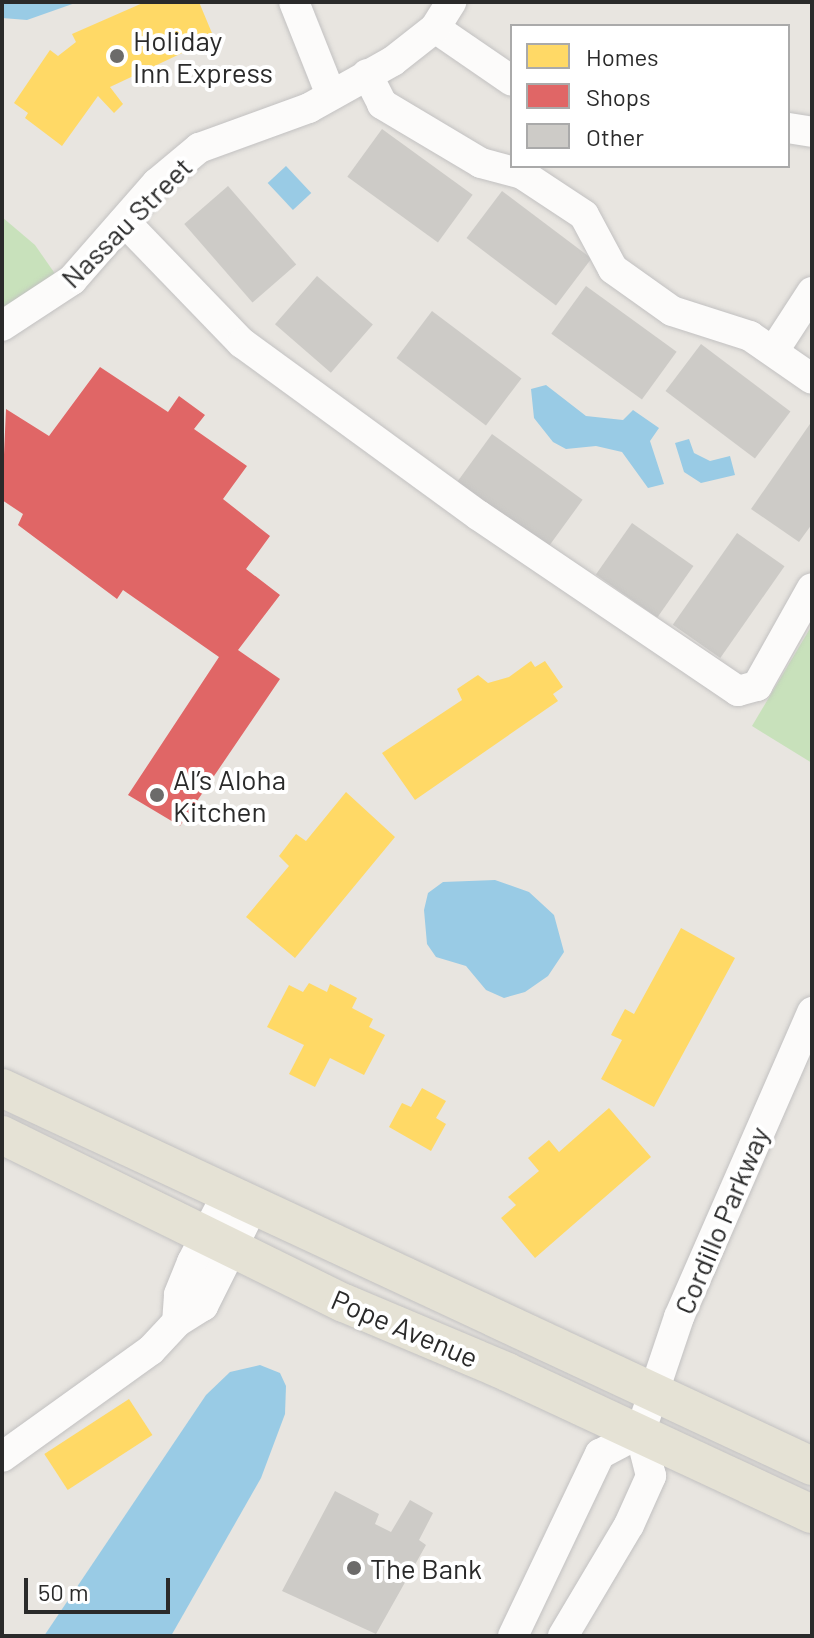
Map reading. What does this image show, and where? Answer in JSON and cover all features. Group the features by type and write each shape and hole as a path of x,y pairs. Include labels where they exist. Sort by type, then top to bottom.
{"main road":[{"name":"Pope Avenue","path":"2,1088 812,1466"},
{"name":"Pope Avenue","path":"2,1135 218,1242 812,1514"}],"street":[{"path":"294,2 331,95"},
{"name":"Nassau Street","path":"2,326 72,280 157,183 199,148 309,108 393,61 435,28 451,2"},
{"path":"435,28 510,80"},
{"path":"367,74 382,104 481,163 522,174 584,215 613,269 672,311 775,349 812,379"},
{"path":"790,128 812,132"},
{"path":"124,221 242,343 478,515 738,691 757,686 812,588"},
{"path":"775,349 812,292"},
{"name":"Cordillo Parkway","path":"640,1433 700,1260 812,1012"},
{"path":"2,1457 151,1350 177,1322 179,1295 218,1242 240,1200"},
{"path":"513,1636 600,1454 640,1433 651,1476 629,1525 563,1636"}],"green space":[{"path":"2,217 35,245 58,278 2,312"},
{"path":"812,625 812,763 752,726"}],"water":[{"path":"2,2 78,2 27,20 2,18"},
{"path":"286,166 311,193 293,210 268,183"},
{"path":"546,385 586,416 623,420 633,410 659,428 650,441 664,484 648,488 622,452 596,446 566,449 553,442 534,418 531,389"},
{"path":"689,439 694,453 710,461 730,456 735,475 701,483 684,472 675,443"},
{"path":"495,880 529,892 554,915 564,952 548,976 525,992 504,998 486,990 466,966 436,957 427,944 424,910 428,893 443,882"},
{"path":"260,1365 280,1373 286,1386 285,1414 261,1478 171,1636 44,1636 206,1395 230,1372"}],"building: Homes":[{"path":"145,2 199,2 214,38 110,87 123,104 114,113 98,96 62,146 25,118 28,113 14,103 50,50 58,56 76,42 72,34"},
{"path":"531,661 535,667 545,661 563,687 553,694 558,701 415,800 382,753 462,700 457,689 478,675 488,683 509,677"},
{"path":"346,792 395,837 295,958 246,917 289,866 279,856 296,834 306,841"},
{"path":"681,928 735,958 654,1107 601,1079 622,1040 611,1035 625,1009 634,1014"},
{"path":"309,983 327,992 330,984 357,998 352,1008 373,1019 369,1027 385,1035 364,1075 330,1058 315,1087 289,1074 304,1045 267,1027 289,985 303,992"},
{"path":"422,1088 446,1101 436,1118 446,1124 431,1151 389,1127 402,1103 411,1107"},
{"path":"609,1108 651,1157 535,1258 501,1218 516,1205 508,1197 539,1171 528,1158 549,1140 559,1152"},
{"path":"129,1399 152,1435 68,1490 44,1454"}],"building: Shops":[{"path":"100,367 168,412 179,396 205,415 194,429 247,466 223,499 270,536 246,569 280,595 238,650 280,679 180,826 128,795 219,657 123,590 117,599 18,525 23,514 2,500 6,409 49,436"}],"building: Other":[{"path":"382,129 473,195 438,243 347,177"},
{"path":"228,186 296,264 252,303 184,224"},
{"path":"502,191 591,258 556,306 466,238"},
{"path":"317,276 373,325 331,373 275,324"},
{"path":"586,286 677,352 642,400 551,334"},
{"path":"432,311 521,378 486,426 396,358"},
{"path":"701,344 790,411 755,459 665,391"},
{"path":"812,421 812,524 799,542 751,509"},
{"path":"492,434 583,500 548,548 457,482"},
{"path":"632,523 693,566 657,618 596,575"},
{"path":"737,533 785,566 720,658 673,625"},
{"name":"The Bank","path":"335,1491 379,1514 375,1524 391,1532 410,1500 433,1513 419,1540 426,1545 376,1634 282,1591"}],"place":[{"name":"Holiday Inn Express","path":"117,56"},
{"name":"Al’s Aloha Kitchen","path":"157,795"},
{"name":"The Bank","path":"354,1568"}]}
